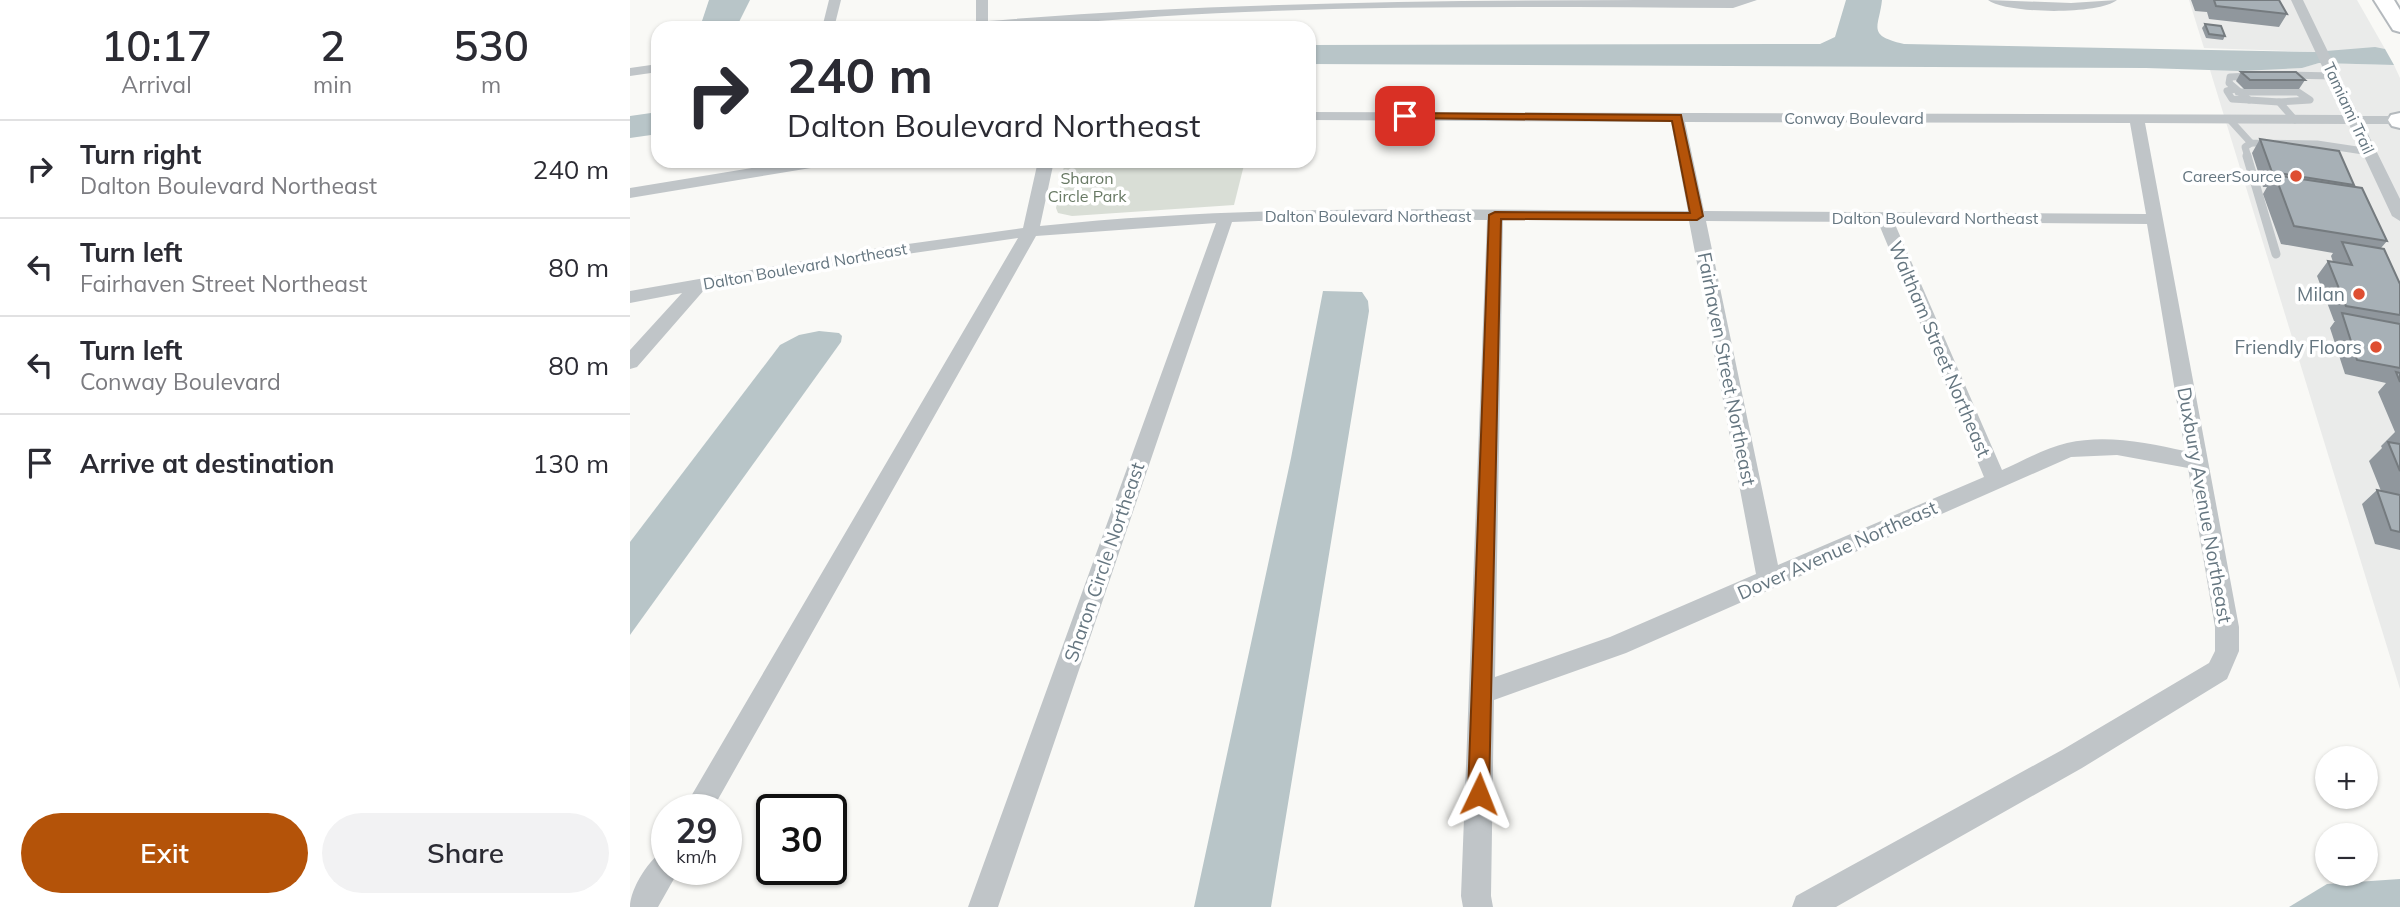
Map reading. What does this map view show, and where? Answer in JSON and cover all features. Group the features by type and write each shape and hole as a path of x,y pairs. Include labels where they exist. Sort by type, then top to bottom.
{"main road":[{"path":"2384,0 2400,26"}],"street":[{"path":"830,21 835,0"},
{"path":"982,0 982,21"},
{"path":"1023,21 1196,4 1733,4 1751,0"},
{"path":"1994,0 2027,5 2092,5 2111,0"},
{"name":"Tamiami Trail","path":"2297,0 2400,216"},
{"path":"630,72 651,69"},
{"name":"Conway Boulevard","path":"1316,116 2400,121"},
{"name":"Fairhaven Street Northeast","path":"1677,117 1769,580"},
{"name":"Duxbury Avenue Northeast","path":"1807,907 2072,759 2218,671 2227,651 2227,627 2137,120"},
{"path":"630,193 781,168"},
{"path":"706,794 1030,232 1044,168"},
{"path":"1478,907 1476,896 1495,215"},
{"name":"Dalton Boulevard Northeast","path":"630,298 868,254 1030,232 1226,217 1495,215 2155,219"},
{"name":"Sharon Circle Northeast","path":"983,907 1226,217"},
{"name":"Waltham Street Northeast","path":"1884,218 1996,481"},
{"path":"630,362 700,284"},
{"name":"Dover Avenue Northeast","path":"1481,693 1617,645 2068,450 2091,446 2145,450 2198,462"},
{"path":"641,907 654,885"}],"lane":[{"path":"2275,76 2331,70"},
{"path":"2236,91 2229,83 2230,77 2250,78"},
{"path":"2227,91 2236,91 2298,92 2310,100 2279,102 2232,99 2227,91"},
{"path":"2286,91 2292,102"},
{"path":"2279,102 2295,120"},
{"path":"2230,120 2251,143"},
{"path":"2276,254 2245,147 2251,143 2317,144 2370,152"}],"shaded area":[{"path":"709,0 750,0 740,21 702,21"},
{"path":"1846,0 1882,0 1878,24 1880,34 1904,44 2314,52 2375,47 2385,49 2394,65 2319,63 2302,68 2240,71 2146,68 1316,64 1316,45 1820,44 1835,37"},
{"path":"2189,0 2357,0 2385,49 2314,52 2204,48"},
{"path":"2319,63 2394,65 2400,78 2400,689 2210,70 2301,68"},
{"path":"651,113 651,135 630,138 630,116"},
{"path":"1323,291 1362,292 1368,301 1369,311 1271,907 1194,907 1291,458"},
{"path":"819,331 839,333 842,336 841,342 630,635 630,542 780,345 799,335"},
{"path":"2400,879 2400,907 2289,907 2324,886 2378,886 2378,881"}],"green space":[{"name":"Sharon Circle Park","path":"1064,168 1243,168 1234,205 1072,216 1058,213 1056,208"}],"building":[{"path":"2214,0 2279,0 2287,14 2216,6"},
{"path":"2205,24 2221,26 2225,36 2209,34"},
{"path":"2241,72 2296,72 2305,80 2250,80"},
{"path":"2260,139 2339,151 2354,185 2272,172"},
{"path":"2275,175 2362,188 2387,241 2294,226"},
{"path":"2342,242 2384,249 2400,284 2400,315 2346,306 2328,261 2352,265"},
{"path":"2342,313 2400,324 2400,368 2357,360"},
{"path":"2388,442 2400,444 2400,471"},
{"path":"2377,490 2400,495 2400,532 2391,530"}],"place":[{"name":"CareerSource","path":"2296,176"},
{"name":"Milan","path":"2359,294"},
{"name":"Friendly Floors","path":"2376,347"}],"route":[{"path":"1405,116 1677,117 1697,216 1495,215 1479,794"}]}
